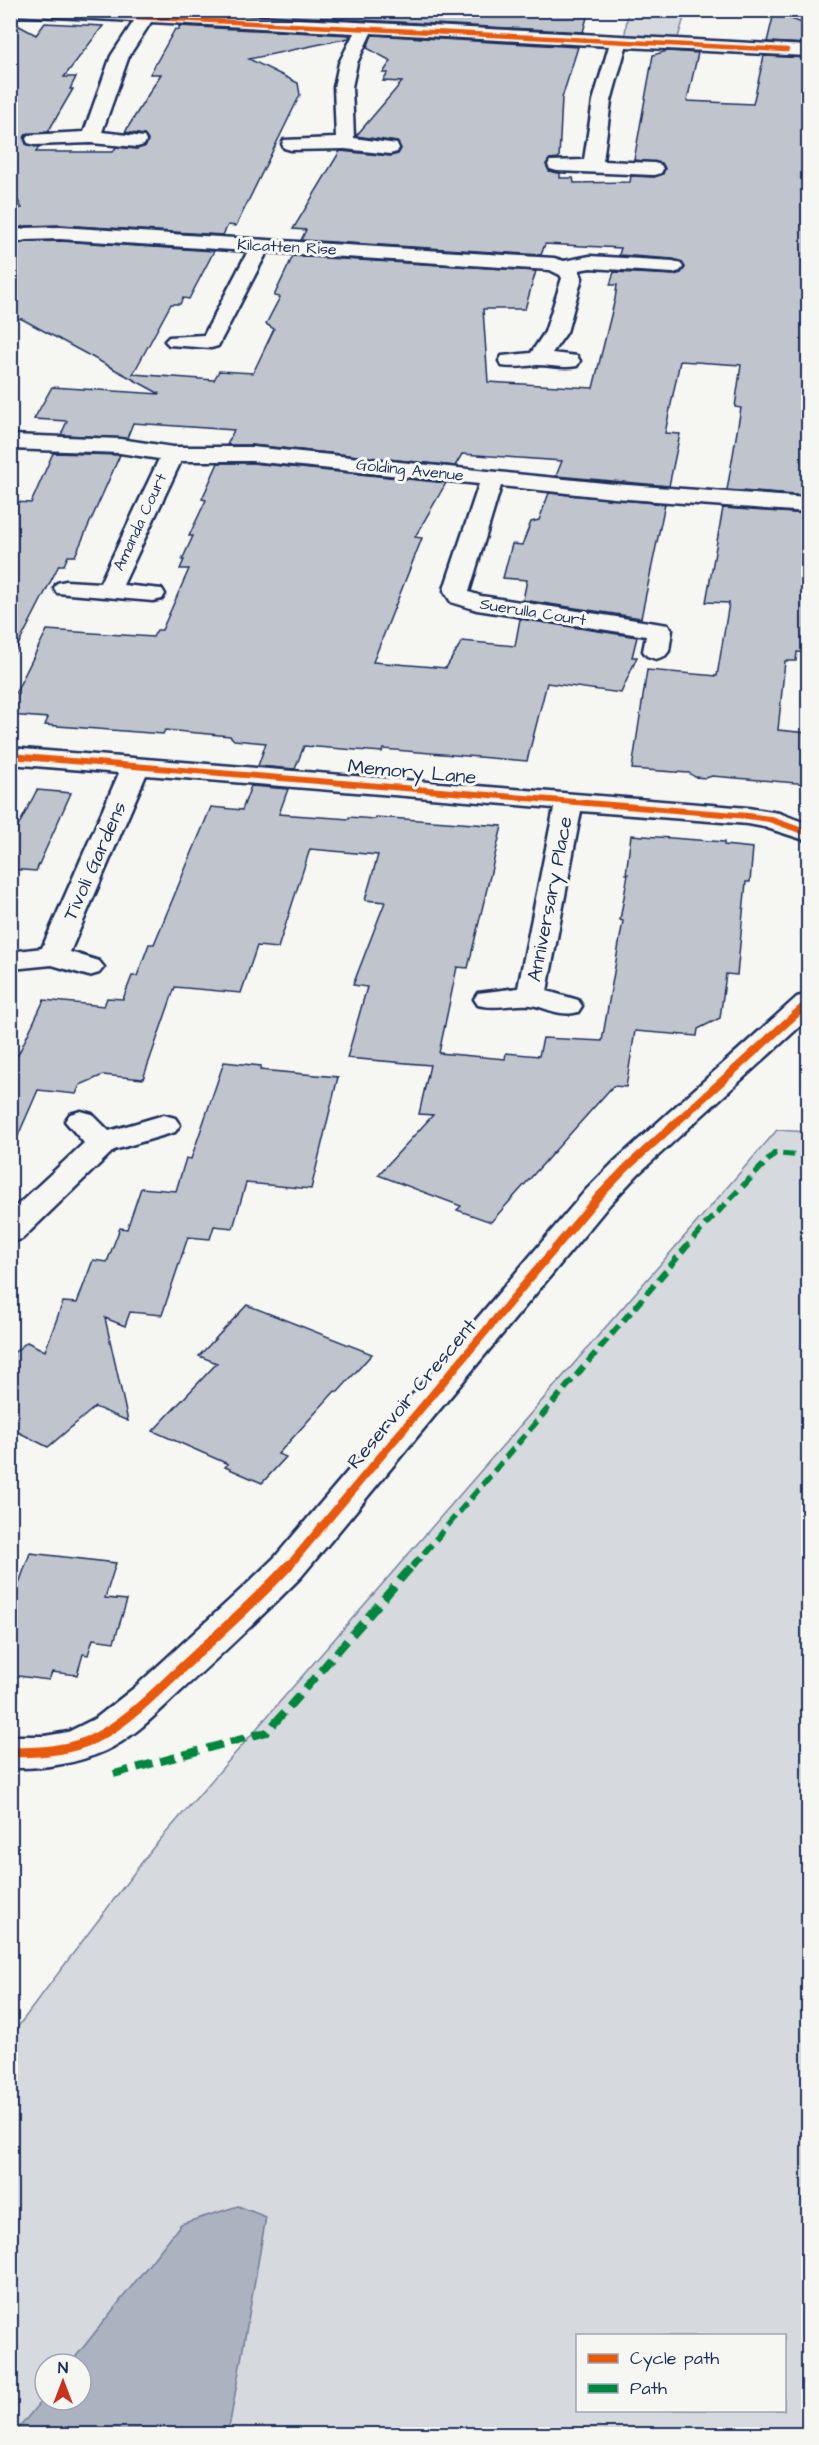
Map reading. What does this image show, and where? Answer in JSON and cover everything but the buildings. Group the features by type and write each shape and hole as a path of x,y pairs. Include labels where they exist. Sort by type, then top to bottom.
{"street":[{"path":"15,10 808,51"},
{"path":"91,136 120,56 146,16"},
{"path":"345,143 343,87 348,63 365,28"},
{"path":"593,166 602,101 619,41"},
{"path":"35,139 91,136 137,141"},
{"path":"291,144 345,143 390,148"},
{"path":"557,165 654,169"},
{"name":"Kilcatten Rise","path":"10,238 26,234 60,233 542,262 563,267 590,262 673,267"},
{"path":"176,341 220,343 261,245"},
{"path":"538,358 556,332 572,278 563,267"},
{"path":"510,361 538,358 569,361"},
{"name":"Golding Avenue","path":"10,442 120,446 173,454 252,454 625,492 808,505"},
{"name":"Amanda Court","path":"108,591 173,454"},
{"name":"Suerulla Court","path":"492,479 457,586 456,591 460,597 485,605 660,630"},
{"name":"Amanda Court","path":"66,588 153,594"},
{"name":"Memory Lane","path":"10,756 748,816 769,819 808,833"},
{"name":"Tivoli Gardens","path":"53,956 136,766"},
{"name":"Anniversary Place","path":"531,996 569,801"},
{"path":"12,960 53,956 89,967"},
{"name":"Anniversary Place","path":"489,999 531,996 567,1006"},
{"name":"Reservoir Crescent","path":"10,1752 47,1751 77,1746 100,1735 150,1697 236,1618 288,1567 598,1197 627,1167 808,1003"},
{"path":"10,1231 92,1132 164,1125"}],"shaded area":[{"path":"628,11 686,11 676,44 624,41"},
{"path":"777,1130 808,1132 808,2434 11,2434 10,2037 152,1849"},
{"path":"238,2206 266,2217 230,2423 225,2434 14,2434 33,2411 93,2412 93,2352 80,2352 181,2224"}],"marked path":[{"path":"114,1774 267,1732 465,1506 707,1223 775,1153 808,1156"}],"cycle path":[{"path":"16,11 787,50"},
{"path":"10,756 748,816 769,819 808,833"},
{"path":"10,1752 57,1750 100,1735 139,1707 218,1634 288,1567 598,1197 627,1167 808,1003"}]}
